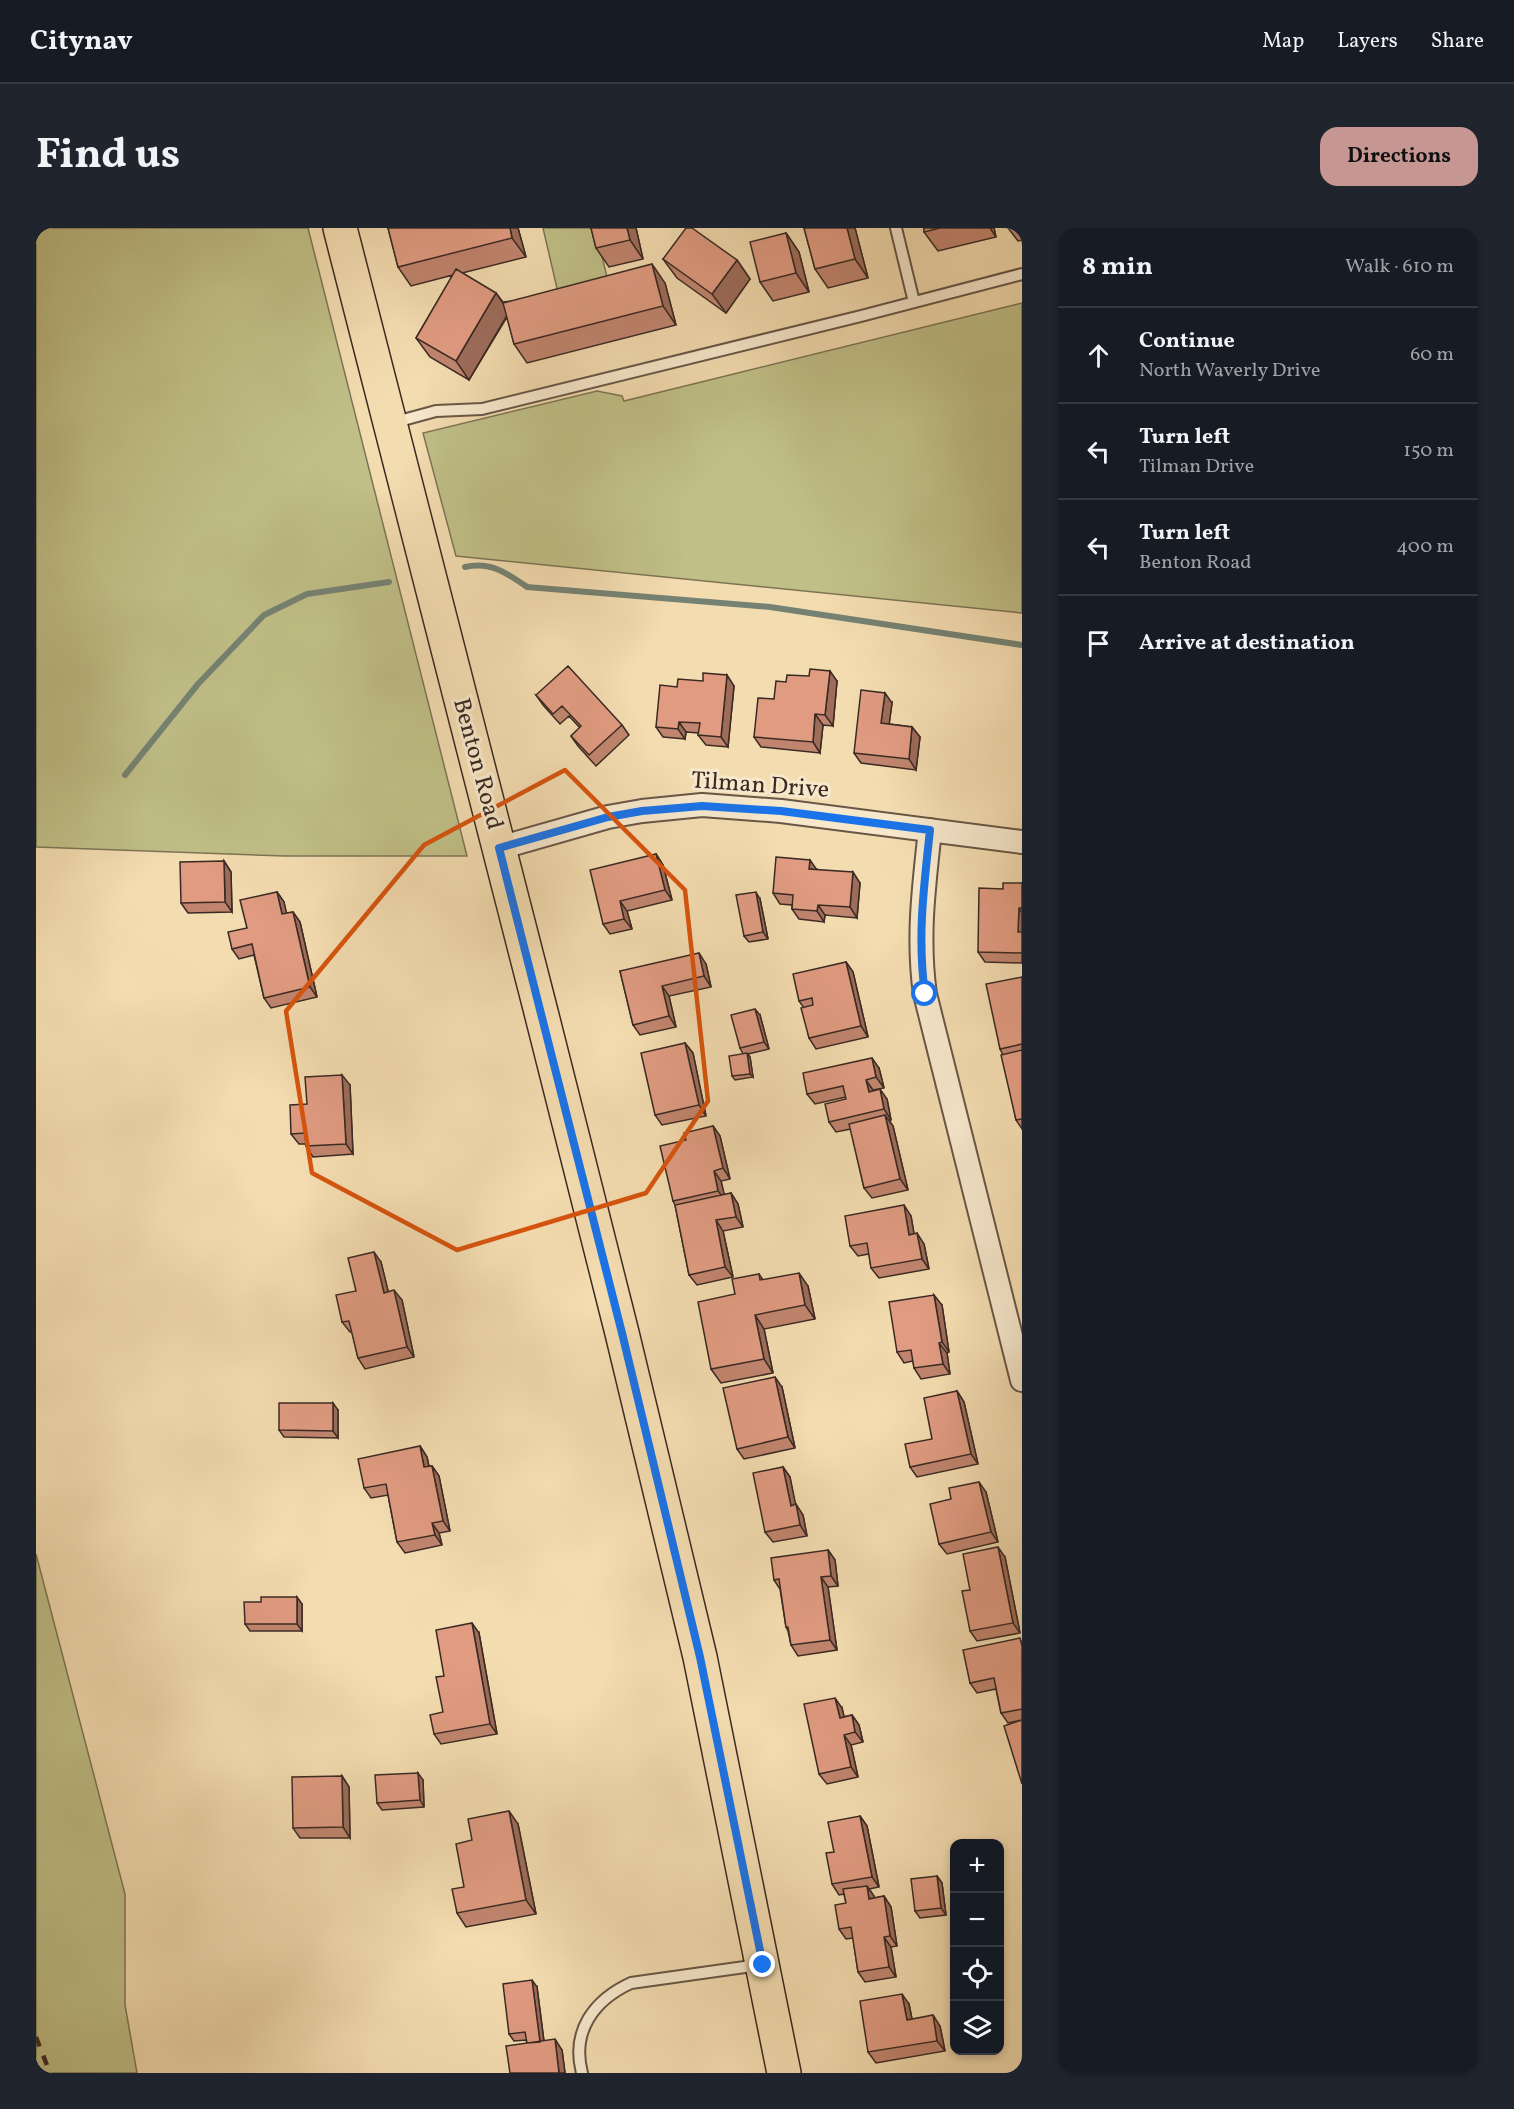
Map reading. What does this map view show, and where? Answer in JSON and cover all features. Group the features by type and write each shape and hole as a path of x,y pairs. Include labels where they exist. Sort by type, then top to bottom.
{"main road":[{"name":"Benton Road","path":"341,228 622,1333 700,1657 784,2073"}],"street":[{"name":"Tilman Drive","path":"499,848 608,817 642,811 702,806 781,811 1022,842"},
{"path":"930,830 920,920 925,994 1022,1380"}],"lane":[{"path":"896,228 914,302"},
{"path":"389,424 436,411 482,409 1022,274"},
{"path":"582,2073 579,2046 585,2024 598,2005 613,1992 631,1983 763,1965"}],"highlighted area":[{"path":"565,770 685,890 708,1101 646,1193 457,1250 312,1173 286,1011 424,845"}],"shaded area":[{"path":"36,228 308,228 467,856 285,856 36,847"},
{"path":"543,228 595,228 609,285 559,297"},
{"path":"1022,303 1022,613 456,556 423,433 597,391 622,396 624,401"},
{"path":"36,1554 125,1894 125,2005 137,2073 36,2073"}],"building":[{"path":"388,228 510,228 512,238 398,267"},
{"path":"591,228 627,228 630,240 596,248"},
{"path":"686,228 692,228 737,260 712,294 663,259"},
{"path":"804,228 847,228 855,259 815,269"},
{"path":"924,228 940,228 924,232"},
{"path":"786,233 796,273 760,282 750,242"},
{"path":"652,264 663,306 514,344 503,303"},
{"path":"456,269 496,293 456,361 416,338"},
{"path":"568,666 622,725 589,755 571,736 581,726 562,706 553,714 536,695"},
{"path":"810,669 830,671 825,715 815,714 813,742 754,737 758,698 774,699 776,681 786,682 787,675 809,676"},
{"path":"703,673 727,675 721,737 698,735 700,723 679,722 678,729 656,727 660,685 677,687 678,679 703,681"},
{"path":"861,690 885,693 881,723 912,727 909,759 854,753"},
{"path":"656,854 665,890 620,901 624,919 603,924 590,870"},
{"path":"776,857 810,860 809,869 853,872 850,907 818,905 817,911 792,909 793,895 773,893"},
{"path":"224,861 225,902 181,903 180,862"},
{"path":"1003,883 1022,883 1022,908 1019,908 1018,932 1022,932 1022,953 978,952 979,888 1003,889"},
{"path":"277,892 282,914 293,912 310,987 264,998 252,944 232,949 228,932 247,928 240,900"},
{"path":"756,892 763,932 744,936 736,895"},
{"path":"699,953 704,976 662,986 669,1016 633,1025 620,971"},
{"path":"846,962 861,1026 809,1038 801,1008 813,1005 812,998 799,1001 793,974"},
{"path":"1022,977 1022,1044 1000,1049 986,984"},
{"path":"755,1009 764,1042 740,1048 731,1015"},
{"path":"685,1043 699,1105 655,1115 641,1053"},
{"path":"1022,1050 1022,1119 1016,1120 1001,1055"},
{"path":"747,1053 750,1074 732,1076 729,1056"},
{"path":"872,1058 876,1077 866,1080 869,1092 880,1089 884,1109 829,1122 825,1104 846,1099 843,1086 807,1094 803,1073"},
{"path":"342,1075 346,1144 306,1146 305,1133 291,1134 290,1105 307,1104 305,1077"},
{"path":"885,1115 900,1179 864,1188 849,1124"},
{"path":"713,1126 723,1168 714,1171 718,1191 673,1201 660,1146 686,1140 684,1133"},
{"path":"731,1193 736,1217 716,1220 725,1267 689,1275 675,1205"},
{"path":"904,1205 909,1235 917,1233 922,1259 871,1268 867,1243 850,1246 845,1216"},
{"path":"374,1252 384,1293 394,1290 407,1347 358,1358 349,1321 342,1322 336,1295 356,1291 348,1258"},
{"path":"799,1273 805,1305 755,1315 764,1359 711,1369 698,1302 735,1294 732,1279 759,1274 760,1280"},
{"path":"934,1295 942,1342 939,1343 943,1364 914,1368 911,1350 897,1352 889,1302"},
{"path":"775,1377 788,1437 737,1449 723,1388"},
{"path":"957,1391 971,1454 910,1467 905,1444 932,1439 924,1398"},
{"path":"279,1403 333,1403 333,1431 279,1430"},
{"path":"420,1446 424,1467 432,1466 443,1521 432,1523 435,1535 397,1542 386,1484 364,1488 358,1459"},
{"path":"783,1467 791,1506 796,1504 800,1525 765,1532 753,1473"},
{"path":"979,1482 991,1532 939,1544 930,1504 951,1499 949,1488"},
{"path":"998,1547 1013,1623 970,1631 962,1591 970,1590 963,1554"},
{"path":"828,1550 831,1576 821,1577 830,1640 791,1645 779,1579 774,1580 771,1558"},
{"path":"261,1597 297,1597 297,1624 245,1624 244,1602 261,1602"},
{"path":"472,1623 490,1724 434,1734 430,1715 443,1712 436,1677 444,1676 436,1630"},
{"path":"1020,1638 1022,1709 1001,1713 994,1678 970,1683 963,1650"},
{"path":"835,1698 840,1718 852,1715 855,1732 844,1735 851,1767 819,1774 804,1704"},
{"path":"1022,1720 1022,1784 1004,1726"},
{"path":"418,1773 420,1800 377,1803 375,1775"},
{"path":"342,1776 343,1827 293,1828 292,1777"},
{"path":"509,1811 526,1900 457,1913 452,1889 464,1887 456,1844 472,1840 468,1819"},
{"path":"860,1816 872,1877 832,1884 826,1853 834,1852 828,1822"},
{"path":"937,1876 941,1908 915,1911 911,1879"},
{"path":"867,1886 869,1899 884,1896 890,1936 884,1937 889,1967 858,1972 851,1927 839,1929 835,1905 846,1903 843,1889"},
{"path":"532,1980 540,2042 527,2043 525,2032 509,2034 503,1984"},
{"path":"902,1994 907,2020 933,2015 937,2041 868,2052 860,2001"},
{"path":"555,2039 559,2073 510,2073 506,2046"}],"waterway":[{"path":"465,567 490,567 505,573 527,587 770,607 1022,645"},
{"path":"125,775 198,684 264,615 307,594 389,582"}],"railway":[{"path":"36,2037 50,2073"}],"route":[{"path":"763,1965 700,1657 622,1333 499,848 608,817 642,811 702,806 781,811 930,830 920,920 925,994"}]}
